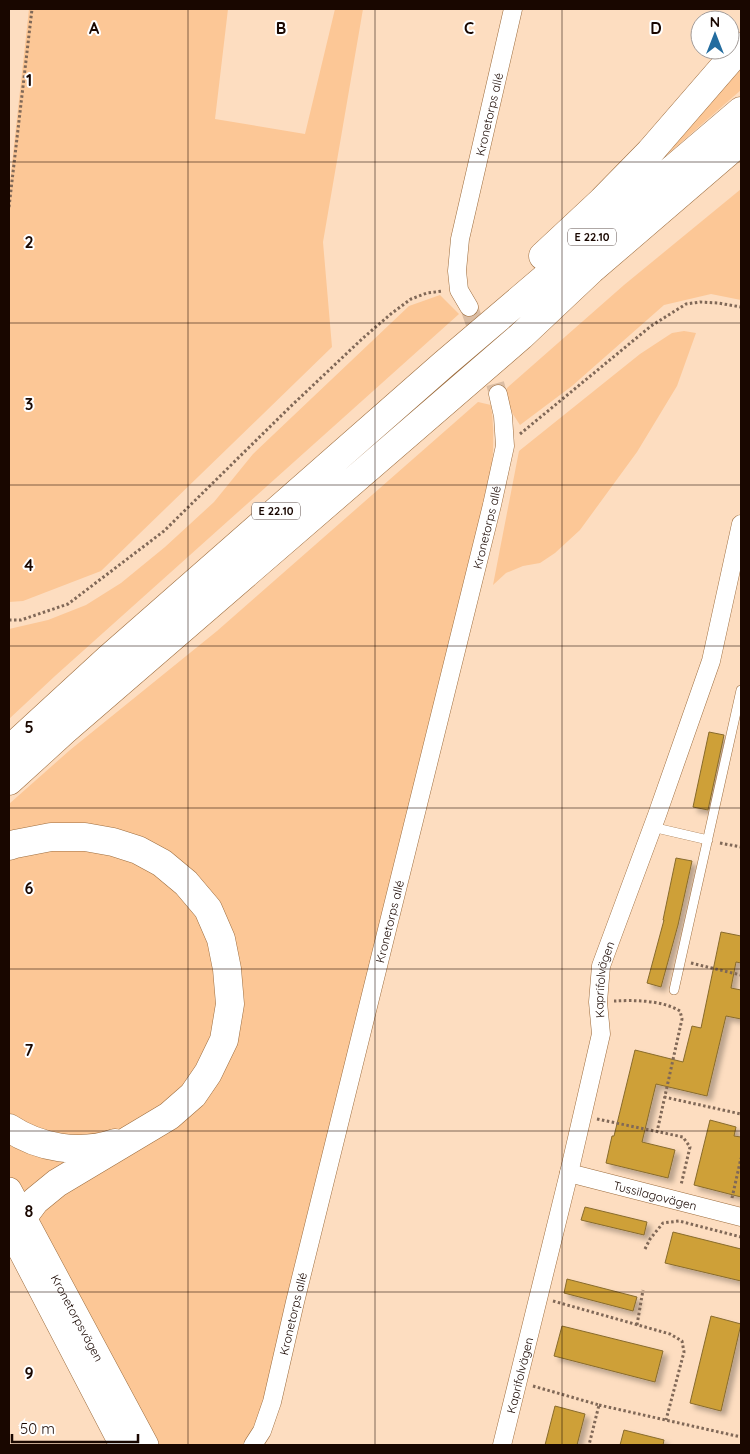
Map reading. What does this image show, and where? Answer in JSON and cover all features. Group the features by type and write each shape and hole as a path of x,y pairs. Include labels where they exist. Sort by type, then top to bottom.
{"highway":[{"path":"444,364 489,310 650,152 741,47"},
{"name":"E 22.10","path":"9,750 116,652 444,364 741,111"},
{"name":"E 22.10","path":"9,781 521,336 591,270 741,141"},
{"path":"521,336 622,265 708,190 741,165"},
{"path":"9,846 51,837 85,837 113,842 138,850 162,863 186,883 208,909 221,939 227,969 230,1004 224,1040 208,1073 193,1095 169,1116 57,1183 35,1201 16,1230"},
{"path":"9,1128 21,1136 48,1145 77,1148 102,1147 137,1135"}],"main road":[{"name":"Kronetorpsvägen","path":"9,1190 16,1230 122,1445"},
{"name":"Kronetorpsvägen","path":"16,1230 146,1445"}],"street":[{"name":"Kronetorps allé","path":"469,307 459,290 456,271 460,239 513,9"},
{"name":"Kronetorps allé","path":"253,1445 262,1431 272,1402 480,556 505,446 503,416 498,394"},
{"name":"Kaprifolvägen","path":"502,1445 601,1034 598,1002 601,966 711,661 741,524"},
{"name":"Tussilagovägen","path":"569,1173 735,1215"}],"lane":[{"path":"674,990 741,690"},
{"path":"652,827 708,840"}],"path":[{"path":"9,207 32,9"},
{"path":"9,620 21,620 68,604 164,531 289,408 392,313 411,299 427,293 459,290"},
{"path":"505,446 651,326 686,304 700,302 741,307"},
{"path":"708,840 741,847"},
{"path":"680,960 741,975"},
{"path":"598,1002 634,1000 673,1007 680,1011 682,1019 657,1132"},
{"path":"664,1096 741,1114"},
{"path":"594,1118 683,1138 690,1147 678,1201"},
{"path":"735,1215 741,1158"},
{"path":"645,1249 650,1239 663,1223 679,1221 741,1237"},
{"path":"637,1325 644,1290"},
{"path":"552,1301 670,1334 682,1342 684,1352 666,1420"},
{"path":"518,1382 599,1405 741,1437"},
{"path":"589,1445 599,1405"}],"shaded area":[{"path":"29,9 228,9 215,119 305,134 335,9 363,9 323,242 332,347 101,571 23,601 9,602 9,191"},
{"path":"741,63 741,90 654,166"},
{"path":"741,189 741,300 711,294 664,305 572,386 520,425 507,405 507,388 624,285"},
{"path":"440,295 459,314 9,719 9,629 48,620 86,605 121,583 165,547 214,502 253,454 409,306"},
{"path":"684,331 696,333 677,386 637,452 580,530 555,553 540,563 523,566 506,573 493,585 519,451 640,354 672,333"},
{"path":"478,402 491,405 493,456 491,473 267,1388 254,1425 242,1445 155,1445 36,1226 39,1209 166,1129 239,1004 173,859 9,838 9,804 70,750 217,631"},
{"path":"111,848 178,886 214,945 219,1020 186,1088 143,1122 102,1137 54,1137 9,1116 9,856 30,849"},
{"path":"9,1137 84,1156 21,1201 9,1175"}],"building":[{"path":"709,732 724,735 708,810 693,807"},
{"path":"676,858 692,861 678,925 661,987 647,983 664,920"},
{"path":"721,932 741,936 741,963 736,962 731,988 741,990 741,1019 726,1016 707,1096 656,1084 642,1142 675,1150 668,1178 606,1163 635,1050 683,1062 692,1026 701,1028"},
{"path":"710,1120 736,1127 734,1136 741,1137 741,1197 694,1185"},
{"path":"585,1207 647,1222 644,1235 581,1220"},
{"path":"673,1232 741,1249 741,1281 665,1263"},
{"path":"567,1279 637,1297 633,1311 564,1293"},
{"path":"711,1316 741,1324 721,1411 690,1403"},
{"path":"562,1326 663,1351 655,1382 554,1356"},
{"path":"555,1406 585,1414 577,1445 545,1445"},
{"path":"624,1430 664,1440 663,1445 620,1445"}],"tunnel":[{"path":"469,307 498,394"}]}
